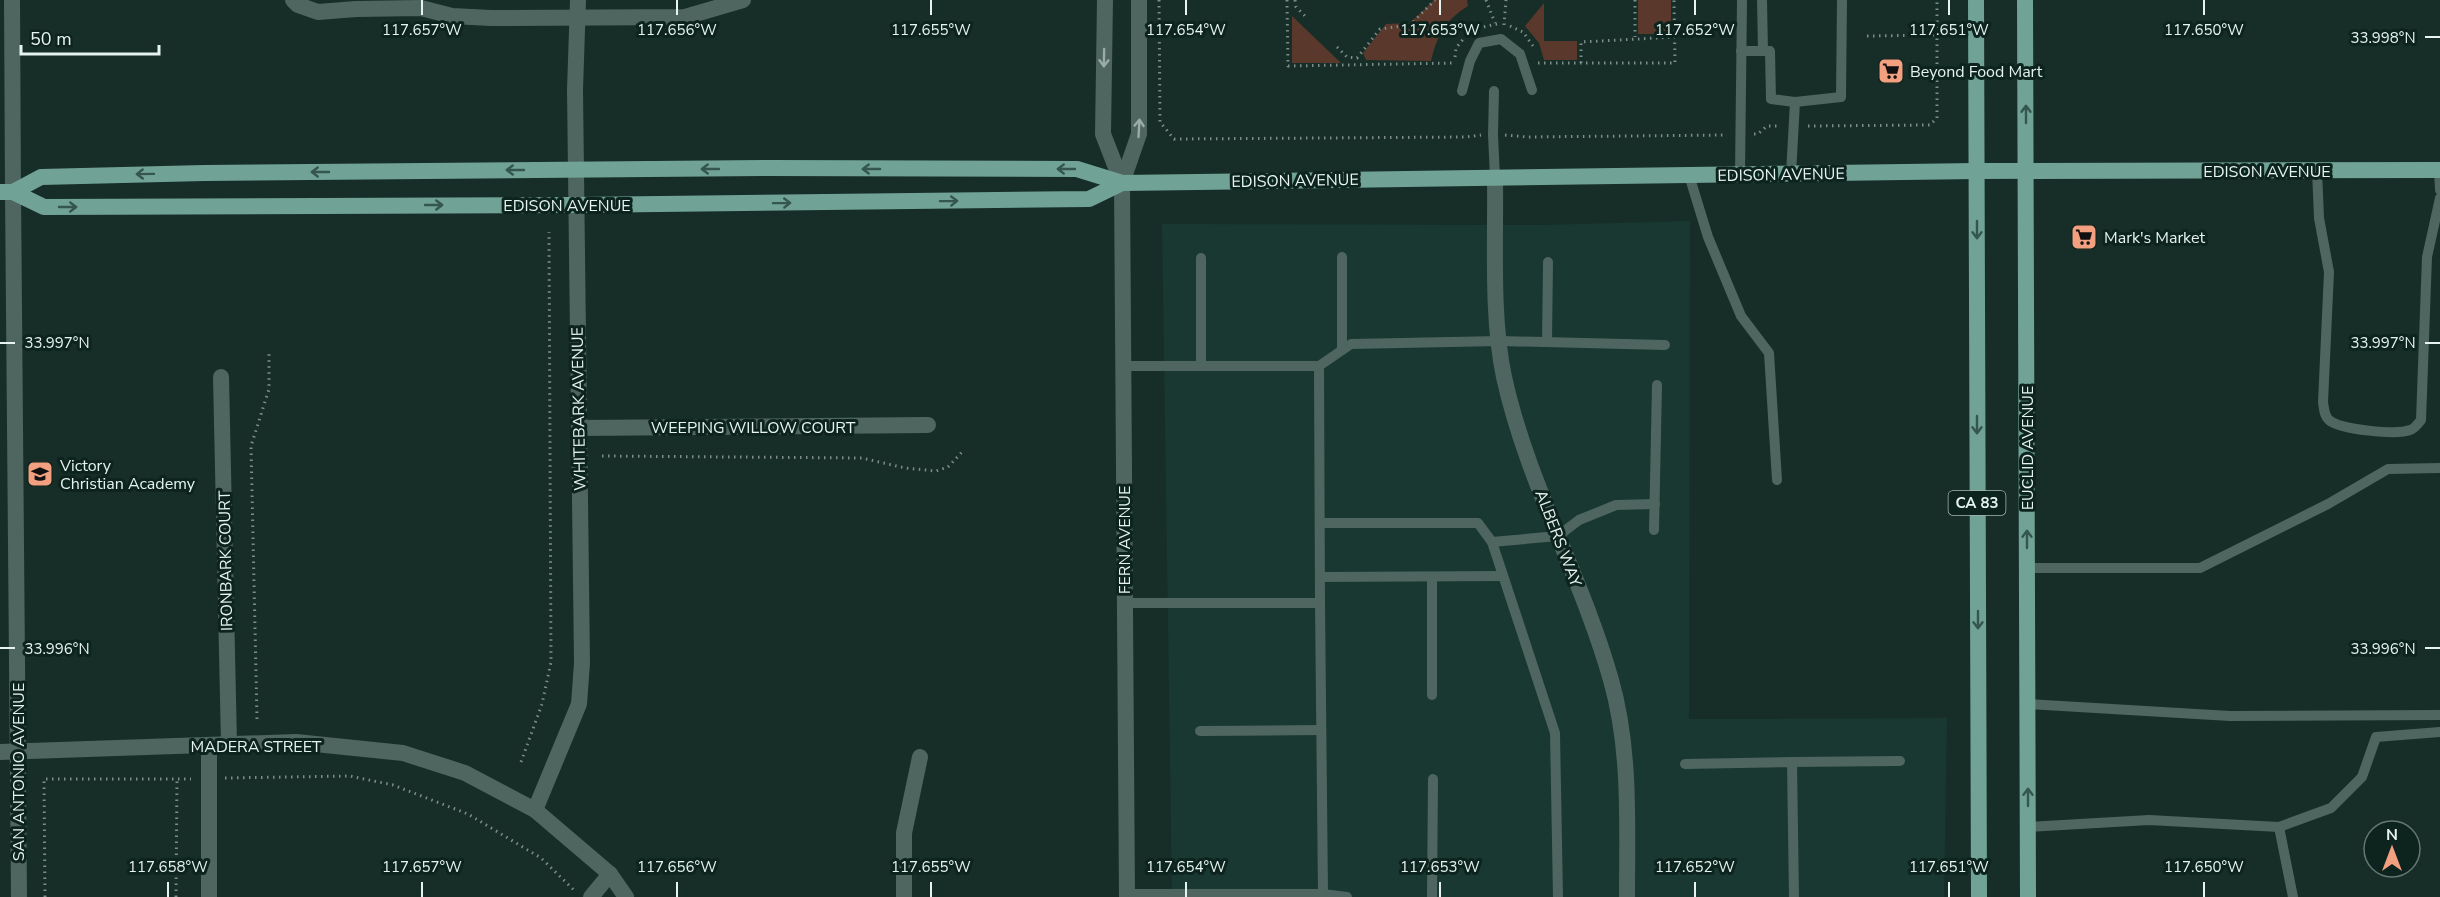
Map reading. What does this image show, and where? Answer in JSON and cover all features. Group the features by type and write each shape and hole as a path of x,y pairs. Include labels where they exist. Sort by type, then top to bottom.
{"main road":[{"name":"CA 83","path":"1976,0 1979,897"},
{"name":"EUCLID AVENUE","path":"2025,0 2028,897"},
{"name":"EDISON AVENUE","path":"6,192 41,177 576,170 1077,169 1122,183 1976,171 2440,170"},
{"name":"EDISON AVENUE","path":"6,192 44,207 576,205 1089,199 1122,183"}],"street":[{"name":"WHITEBARK AVENUE","path":"535,810 579,704 582,663 576,205 576,17 578,0"},
{"path":"295,2 318,12 421,8 452,16 481,18 685,17 743,0"},
{"name":"FERN AVENUE","path":"1105,0 1103,134 1122,183"},
{"name":"FERN AVENUE","path":"1126,896 1122,183 1139,134 1139,0"},
{"name":"SAN ANTONIO AVENUE","path":"8,4 7,335 18,752 19,897"},
{"name":"ALBERS WAY","path":"1495,177 1500,341 1504,374 1516,420 1601,646 1612,682 1620,719 1626,800 1627,897"},
{"name":"IRONBARK COURT","path":"221,377 229,744"},
{"name":"WEEPING WILLOW COURT","path":"579,428 928,425"},
{"name":"MADERA STREET","path":"0,752 296,742 403,753 465,773 535,810 610,874 626,897"},
{"path":"209,745 209,897"},
{"path":"904,897 904,833 920,758"},
{"path":"591,897 610,874"}],"lane":[{"path":"1740,174 1742,0"},
{"path":"1762,0 1763,51"},
{"path":"1742,51 1770,51 1771,99 1795,102 1841,98 1842,0"},
{"path":"1462,91 1470,61 1479,43 1501,39 1520,54 1532,90"},
{"path":"1494,91 1492,135 1495,177"},
{"path":"1791,174 1795,102"},
{"path":"2440,170 2440,190"},
{"path":"2317,171 2319,218 2329,272 2323,402 2329,420 2344,427 2393,432 2412,430 2421,420 2427,257 2440,198"},
{"path":"1689,175 1708,237 1741,316 1769,353 1777,480"},
{"path":"1342,257 1342,350"},
{"path":"1201,258 1201,366"},
{"path":"1548,262 1548,342"},
{"path":"1123,366 1319,366 1351,344 1500,341 1665,345"},
{"path":"1319,366 1323,894"},
{"path":"1654,530 1657,385"},
{"path":"2027,568 2200,568 2328,504 2388,469 2440,468"},
{"path":"1492,542 1558,536 1579,520 1616,505 1655,504"},
{"path":"1320,522 1478,523 1492,542 1555,733 1558,897"},
{"path":"1320,577 1503,576"},
{"path":"1432,577 1432,695"},
{"path":"1125,603 1320,603"},
{"path":"2028,704 2230,716 2440,715"},
{"path":"1200,731 1321,730"},
{"path":"2028,827 2149,819 2279,826 2331,808 2362,777 2376,737 2440,732"},
{"path":"1685,764 1900,761"},
{"path":"1792,762 1794,897"},
{"path":"1432,897 1433,780"},
{"path":"2279,826 2293,897"},
{"path":"1126,896 1323,894 1347,897"}],"path":[{"path":"1160,0 1160,122 1174,139 1758,134 1767,126 1929,125 1937,118 1937,0"},
{"path":"1287,0 1288,66 1454,64 1456,48 1469,33"},
{"path":"1295,0 1296,7 1306,17"},
{"path":"1336,47 1347,57 1357,58 1380,29 1410,25 1435,0"},
{"path":"1486,0 1495,24"},
{"path":"1504,25 1506,0"},
{"path":"1635,0 1635,37"},
{"path":"1536,57 1537,63 1675,63 1674,0"},
{"path":"1475,29 1495,24 1504,25 1523,32 1531,40 1534,49"},
{"path":"1867,36 1937,35"},
{"path":"1581,63 1581,42 1635,37 1675,37"},
{"path":"521,762 542,704 551,662 549,232"},
{"path":"257,719 251,446 269,389 269,353"},
{"path":"602,456 862,458 905,468 936,471 948,467 963,451"},
{"path":"45,897 44,780 350,776 393,785 468,814 541,858 582,897"},
{"path":"176,897 177,778"}],"shaded area":[{"path":"1434,0 1467,0 1468,6 1453,17 1443,29 1431,61 1366,60 1363,53 1386,24 1410,23"},
{"path":"1638,0 1671,0 1671,34 1638,34"},
{"path":"1544,3 1544,41 1577,41 1577,60 1544,60 1539,43 1525,26"},
{"path":"1292,16 1341,63 1292,63"},
{"path":"1690,221 1689,719 1947,718 1944,897 1172,897 1162,224 1540,225"}],"place":[{"name":"Beyond Food Mart","path":"1891,71"},
{"name":"Mark's Market","path":"2084,237"},
{"name":"Victory Christian Academy","path":"40,474"}]}
